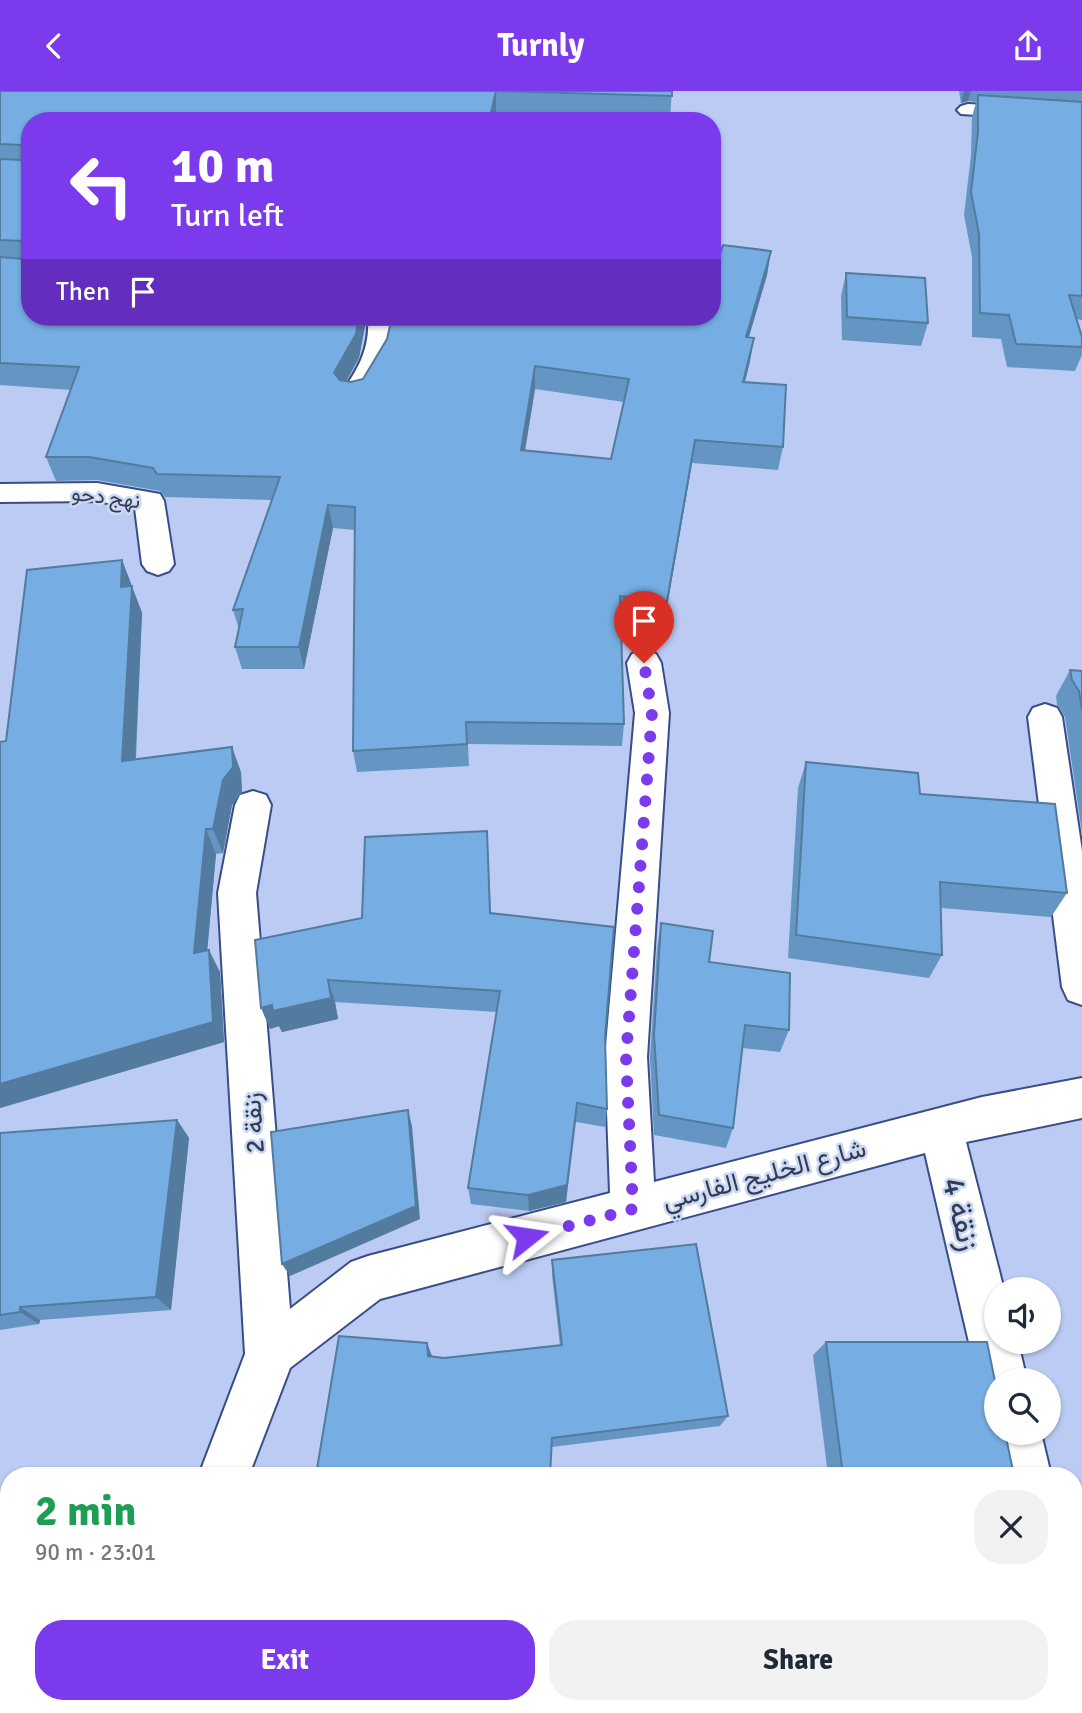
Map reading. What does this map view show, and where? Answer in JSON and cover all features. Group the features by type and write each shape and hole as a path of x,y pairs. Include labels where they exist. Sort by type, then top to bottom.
{"street":[{"path":"968,110 1082,116"},
{"path":"354,395 373,372 382,326"},
{"name":"نهج دحو","path":"0,493 97,492 149,501 158,564"},
{"path":"633,1209 626,1057 652,713 644,663"},
{"path":"1045,717 1082,987"},
{"name":"زنقة 2","path":"253,805 237,893 268,1354"},
{"name":"شارع الخليج الفارسي","path":"268,1354 368,1279 982,1117 1082,1098"},
{"name":"زنقة 4","path":"941,1128 1000,1368"},
{"path":"227,1467 268,1354"},
{"path":"250,1467 268,1354"},
{"path":"1019,1445 1024,1467"}],"building":[{"path":"0,91 496,91 491,112 21,112 21,145 0,144"},
{"path":"496,91 672,91 672,96"},
{"path":"978,95 1082,102 1082,296 1069,295 1082,337 1082,347 1016,344 1009,315 980,313 979,234 971,192 978,132"},
{"path":"0,159 21,160 21,241 0,240"},
{"path":"723,245 771,251 746,337 754,338 743,382 786,385 783,447 695,440 667,601 620,596 624,724 466,722 467,744 353,751 355,507 328,505 299,647 235,647 243,609 233,610 280,477 157,474 153,468 89,457 46,457 79,367 0,363 0,257 21,259 21,326 357,326 356,334 334,373 340,380 351,382 363,379 387,339 390,326 721,326","holes":["535,366 629,379 611,459 521,450"]},
{"path":"846,273 925,278 928,323 847,317"},
{"path":"122,560 121,587 132,586 122,761 232,747 233,767 223,780 213,829 206,829 194,953 209,950 213,1022 0,1084 0,742 6,741 27,570"},
{"path":"1070,670 1082,671 1082,710 1079,691 1072,680"},
{"path":"806,762 918,773 920,794 1055,804 1067,893 940,882 942,955 796,935"},
{"path":"487,831 490,913 614,927 605,1037 607,1109 577,1103 567,1185 528,1195 468,1188 500,991 328,980 331,998 273,1011 272,1005 261,1008 255,940 362,918 365,837"},
{"path":"661,923 713,931 709,962 790,973 789,1030 745,1025 733,1128 659,1115 654,1035"},
{"path":"408,1110 416,1206 282,1264 271,1132"},
{"path":"177,1120 156,1297 20,1307 20,1312 0,1315 0,1133"},
{"path":"696,1244 728,1416 552,1438 550,1467 317,1467 339,1336 427,1343 428,1356 444,1358 562,1345 552,1260"},
{"path":"826,1342 984,1342 984,1354 989,1354 992,1368 984,1368 984,1445 1008,1445 1012,1467 842,1467"}],"route":[{"path":"527,1237 633,1209 626,1057 652,713 644,663"}]}
